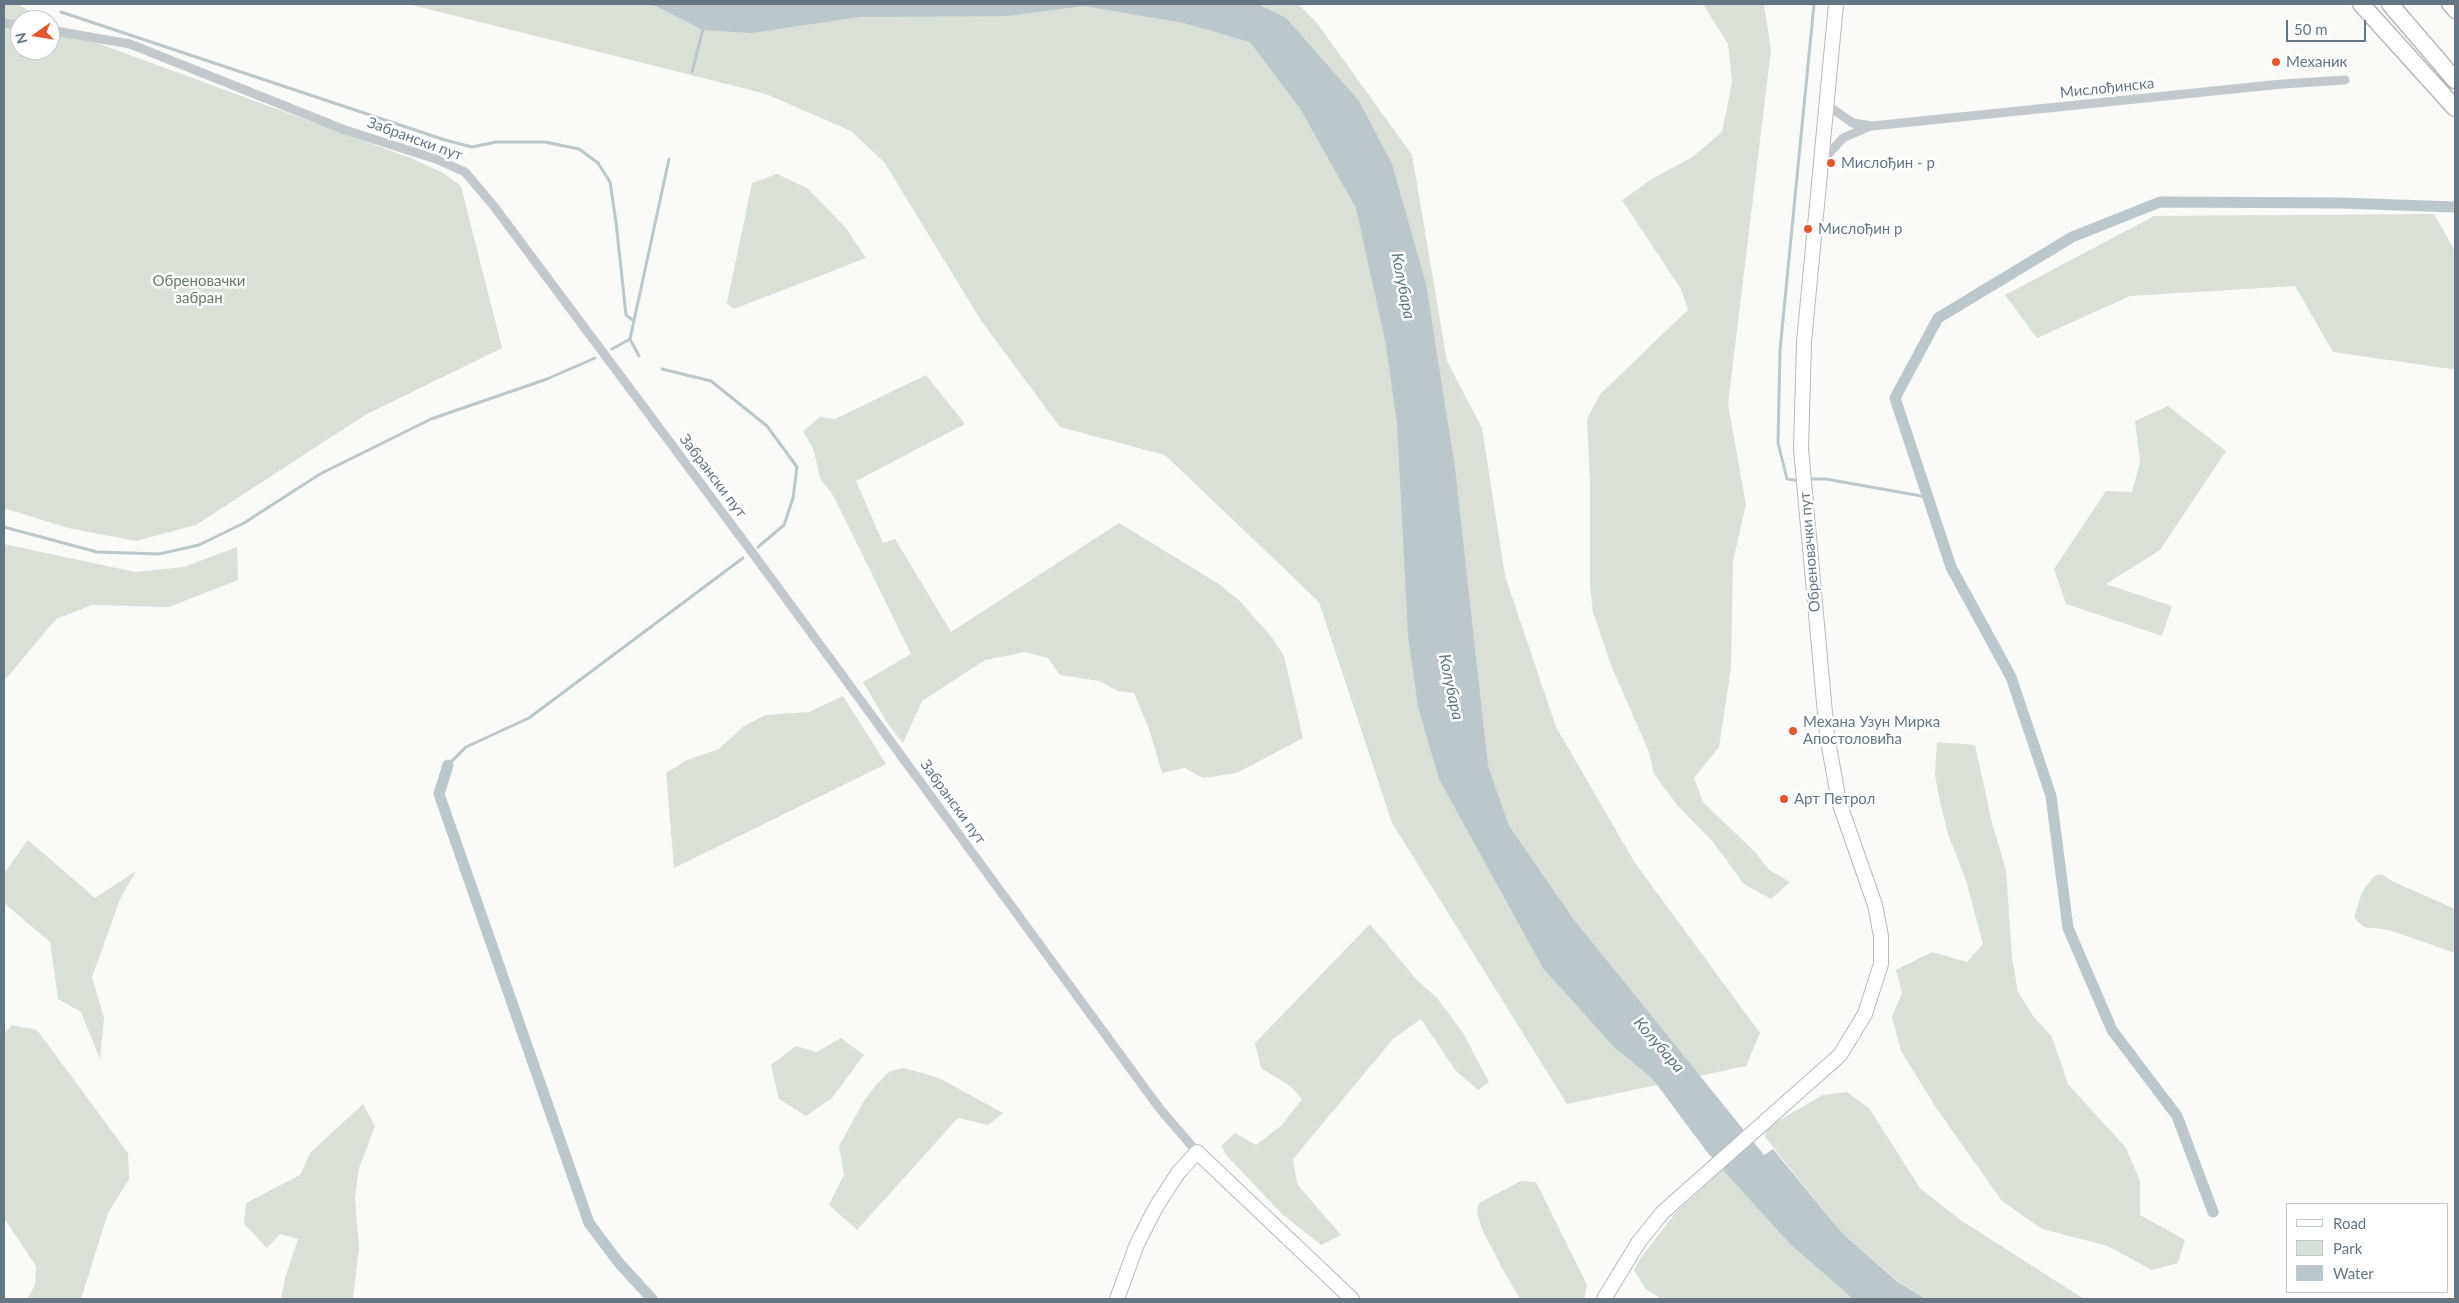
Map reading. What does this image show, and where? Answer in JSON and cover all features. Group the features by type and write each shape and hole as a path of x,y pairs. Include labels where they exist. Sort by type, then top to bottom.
{"highway":[{"path":"2361,4 2455,108"},
{"path":"2390,4 2455,80"}],"main road":[{"name":"Обреновачки пут","path":"1604,1299 1638,1243 1663,1212 1686,1189 1818,1075 1848,1044 1865,1014 1879,977 1882,952 1875,905 1847,829 1833,774 1802,470 1801,416 1804,342 1836,4"},
{"path":"2448,4 2455,12"},
{"path":"1117,1299 1137,1244 1156,1208 1178,1173 1197,1152 1352,1299"}],"street":[{"name":"Забрански пут","path":"60,32 130,44 345,130 436,159 465,172 493,205 760,563 1160,1109 1197,1152"},
{"name":"Мислођинска","path":"1827,109 1834,110 1853,123 1872,126 2282,84 2345,80"},
{"name":"Мислођинска","path":"1822,161 1843,138 1872,126"}],"green space":[{"name":"Обреновачки забран","path":"4,4 17,4 28,10 10,10 10,60 60,60 60,28 413,159 443,173 461,186 502,348 365,415 196,525 136,541 68,528 4,508"},
{"path":"408,4 1298,4 1317,23 1412,155 1447,361 1482,428 1505,576 1556,727 1635,863 1760,1033 1746,1066 1567,1104 1392,823 1319,602 1165,455 1060,427 982,322 884,162 851,131 766,94"},
{"path":"1703,4 1764,4 1771,50 1728,404 1746,505 1733,561 1731,668 1719,747 1694,778 1703,802 1755,852 1769,870 1790,882 1771,899 1744,884 1713,842 1678,806 1654,774 1649,752 1611,665 1593,612 1590,585 1590,481 1587,419 1600,394 1688,310 1681,289 1622,200 1655,177 1691,158 1722,132 1732,82 1728,44"},
{"path":"777,174 807,188 846,228 866,258 734,309 727,303 752,183"},
{"path":"2434,214 2455,251 2455,368 2451,369 2333,352 2295,286 2130,296 2037,338 2005,295 2154,216"},
{"path":"926,375 965,424 856,481 883,543 895,539 951,632 1119,523 1219,584 1241,602 1273,639 1284,656 1303,738 1237,773 1203,778 1185,768 1162,773 1149,729 1134,693 1118,691 1099,681 1060,675 1048,658 1025,652 985,660 922,701 903,743 888,724 863,682 911,654 834,497 820,478 814,451 803,431 820,417 835,419"},
{"path":"2168,406 2226,451 2160,550 2106,584 2172,606 2162,636 2066,604 2054,569 2106,491 2132,492 2140,462 2135,421"},
{"path":"4,544 135,572 184,567 237,547 238,580 169,607 92,605 56,619 4,681"},
{"path":"843,696 886,764 674,868 666,773 687,760 719,749 743,727 765,715 809,712"},
{"path":"1937,742 1975,745 1992,823 2006,870 2012,957 2018,992 2033,1016 2052,1037 2068,1084 2126,1148 2140,1181 2140,1215 2185,1240 2178,1263 2152,1270 2108,1246 2042,1229 2002,1201 1937,1109 1901,1051 1892,1017 1902,993 1896,970 1932,952 1967,962 1983,944 1966,880 1948,834 1940,802 1935,775"},
{"path":"28,840 95,898 136,871 121,897 92,977 104,1018 100,1059 81,1012 58,999 50,942 4,903 4,873"},
{"path":"2382,874 2392,881 2455,909 2455,953 2389,930 2364,927 2354,918 2362,892 2374,876"},
{"path":"1370,924 1416,979 1437,998 1463,1033 1489,1082 1478,1090 1456,1071 1421,1019 1393,1039 1293,1159 1297,1184 1341,1235 1321,1245 1282,1214 1227,1156 1221,1146 1235,1133 1256,1145 1282,1125 1302,1099 1290,1086 1261,1068 1255,1043"},
{"path":"12,1025 37,1030 128,1153 129,1179 108,1213 81,1299 27,1299 35,1285 36,1266 4,1218 4,1034"},
{"path":"841,1038 864,1055 832,1098 806,1116 779,1099 771,1065 796,1046 817,1052"},
{"path":"904,1068 939,1078 1003,1113 988,1125 958,1118 857,1230 829,1205 844,1175 839,1146 864,1101 875,1086 890,1071"},
{"path":"1847,1092 1869,1108 1920,1188 1959,1219 2084,1299 1926,1299 1899,1282 1842,1233 1765,1137 1766,1130 1773,1124 1823,1095"},
{"path":"363,1104 375,1126 359,1168 355,1198 359,1248 353,1299 281,1299 285,1278 298,1239 280,1234 267,1248 244,1224 246,1203 300,1175 311,1152"},
{"path":"1723,1169 1790,1244 1853,1299 1661,1299 1645,1288 1634,1270 1640,1259 1676,1212"},
{"path":"1521,1181 1536,1182 1587,1285 1584,1299 1520,1299 1502,1268 1482,1229 1477,1212 1479,1203"}],"water":[{"name":"Колубара","path":"641,4 1258,4 1286,18 1359,101 1392,164 1426,284 1455,468 1488,766 1509,826 1574,920 1764,1155 1773,1149 1842,1233 1898,1282 1926,1299 1853,1299 1790,1244 1707,1152 1652,1078 1615,1048 1543,968 1439,779 1418,707 1408,635 1397,424 1386,345 1356,208 1301,110 1250,42 1184,23 1084,6 1007,16 859,17 752,33 703,30 656,6"}],"waterway":[{"path":"1800,481 1787,479 1778,443 1780,350 1814,4"},
{"path":"61,12 445,140 472,147 496,142 545,142 579,149 598,163 610,182 626,315 634,321"},
{"path":"692,72 703,29"},
{"path":"639,356 630,339 669,159"},
{"path":"2213,1212 2177,1116 2112,1030 2068,928 2051,796 2011,677 1951,567 1895,398 1938,318 2072,237 2160,202 2340,203 2455,207"},
{"path":"612,349 630,339"},
{"path":"4,527 97,552 159,554 199,545 244,523 320,474 431,419 547,379 595,358"},
{"path":"662,369 711,381 767,426 797,467 793,498 784,525 758,547"},
{"path":"1808,479 1826,479 1927,497"},
{"path":"448,765 466,747 529,718 743,558"},
{"path":"448,765 439,794 589,1223 619,1263 652,1299"}],"place":[{"name":"Механик","path":"2276,62"},
{"name":"Мислођин - р","path":"1831,163"},
{"name":"Мислођин р","path":"1808,229"},
{"name":"Механа Узун Мирка Апостоловића","path":"1793,731"},
{"name":"Арт Петрол","path":"1784,799"}]}
